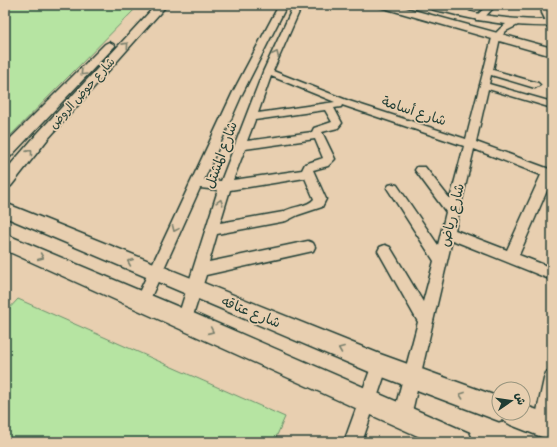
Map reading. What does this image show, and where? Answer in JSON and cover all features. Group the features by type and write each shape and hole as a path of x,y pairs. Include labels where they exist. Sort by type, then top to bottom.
{"street":[{"name":"شارع حوض الروض","path":"5,153 149,5"},
{"name":"شارع حوض الروض","path":"5,182 42,137 162,5"},
{"name":"شارع المشتل","path":"142,301 196,183 248,94 283,5"},
{"name":"شارع المشتل","path":"185,320 225,186 251,117 248,94 268,72 298,5"},
{"path":"384,5 496,38 552,52"},
{"path":"432,5 479,18 515,23 552,23"},
{"path":"461,14 471,5"},
{"path":"479,18 492,5"},
{"path":"545,5 546,13 552,23"},
{"path":"496,38 503,30 515,23"},
{"name":"شارع رياض","path":"402,416 496,38"},
{"path":"488,71 535,85"},
{"name":"شارع أسامة","path":"268,72 345,104 470,144 550,174"},
{"path":"484,85 552,105"},
{"path":"251,117 345,104"},
{"path":"211,230 286,216 291,212 316,206 320,199 308,174 308,167 325,163 329,159 317,132 318,130 334,126 337,123 328,106"},
{"path":"240,146 318,135"},
{"path":"421,170 453,212"},
{"path":"196,183 225,186 308,174"},
{"path":"511,258 550,174"},
{"path":"393,188 441,262"},
{"name":"شارع عتاقه","path":"5,210 155,273 197,279 380,364 491,406"},
{"path":"448,233 552,274"},
{"path":"5,242 460,442"},
{"path":"197,279 308,247"},
{"path":"385,251 426,322"},
{"path":"353,442 380,364"},
{"path":"531,421 547,427 552,379"}],"green space":[{"path":"5,5 139,5 5,141"},
{"path":"18,299 285,417 274,442 5,442 5,313"}]}
